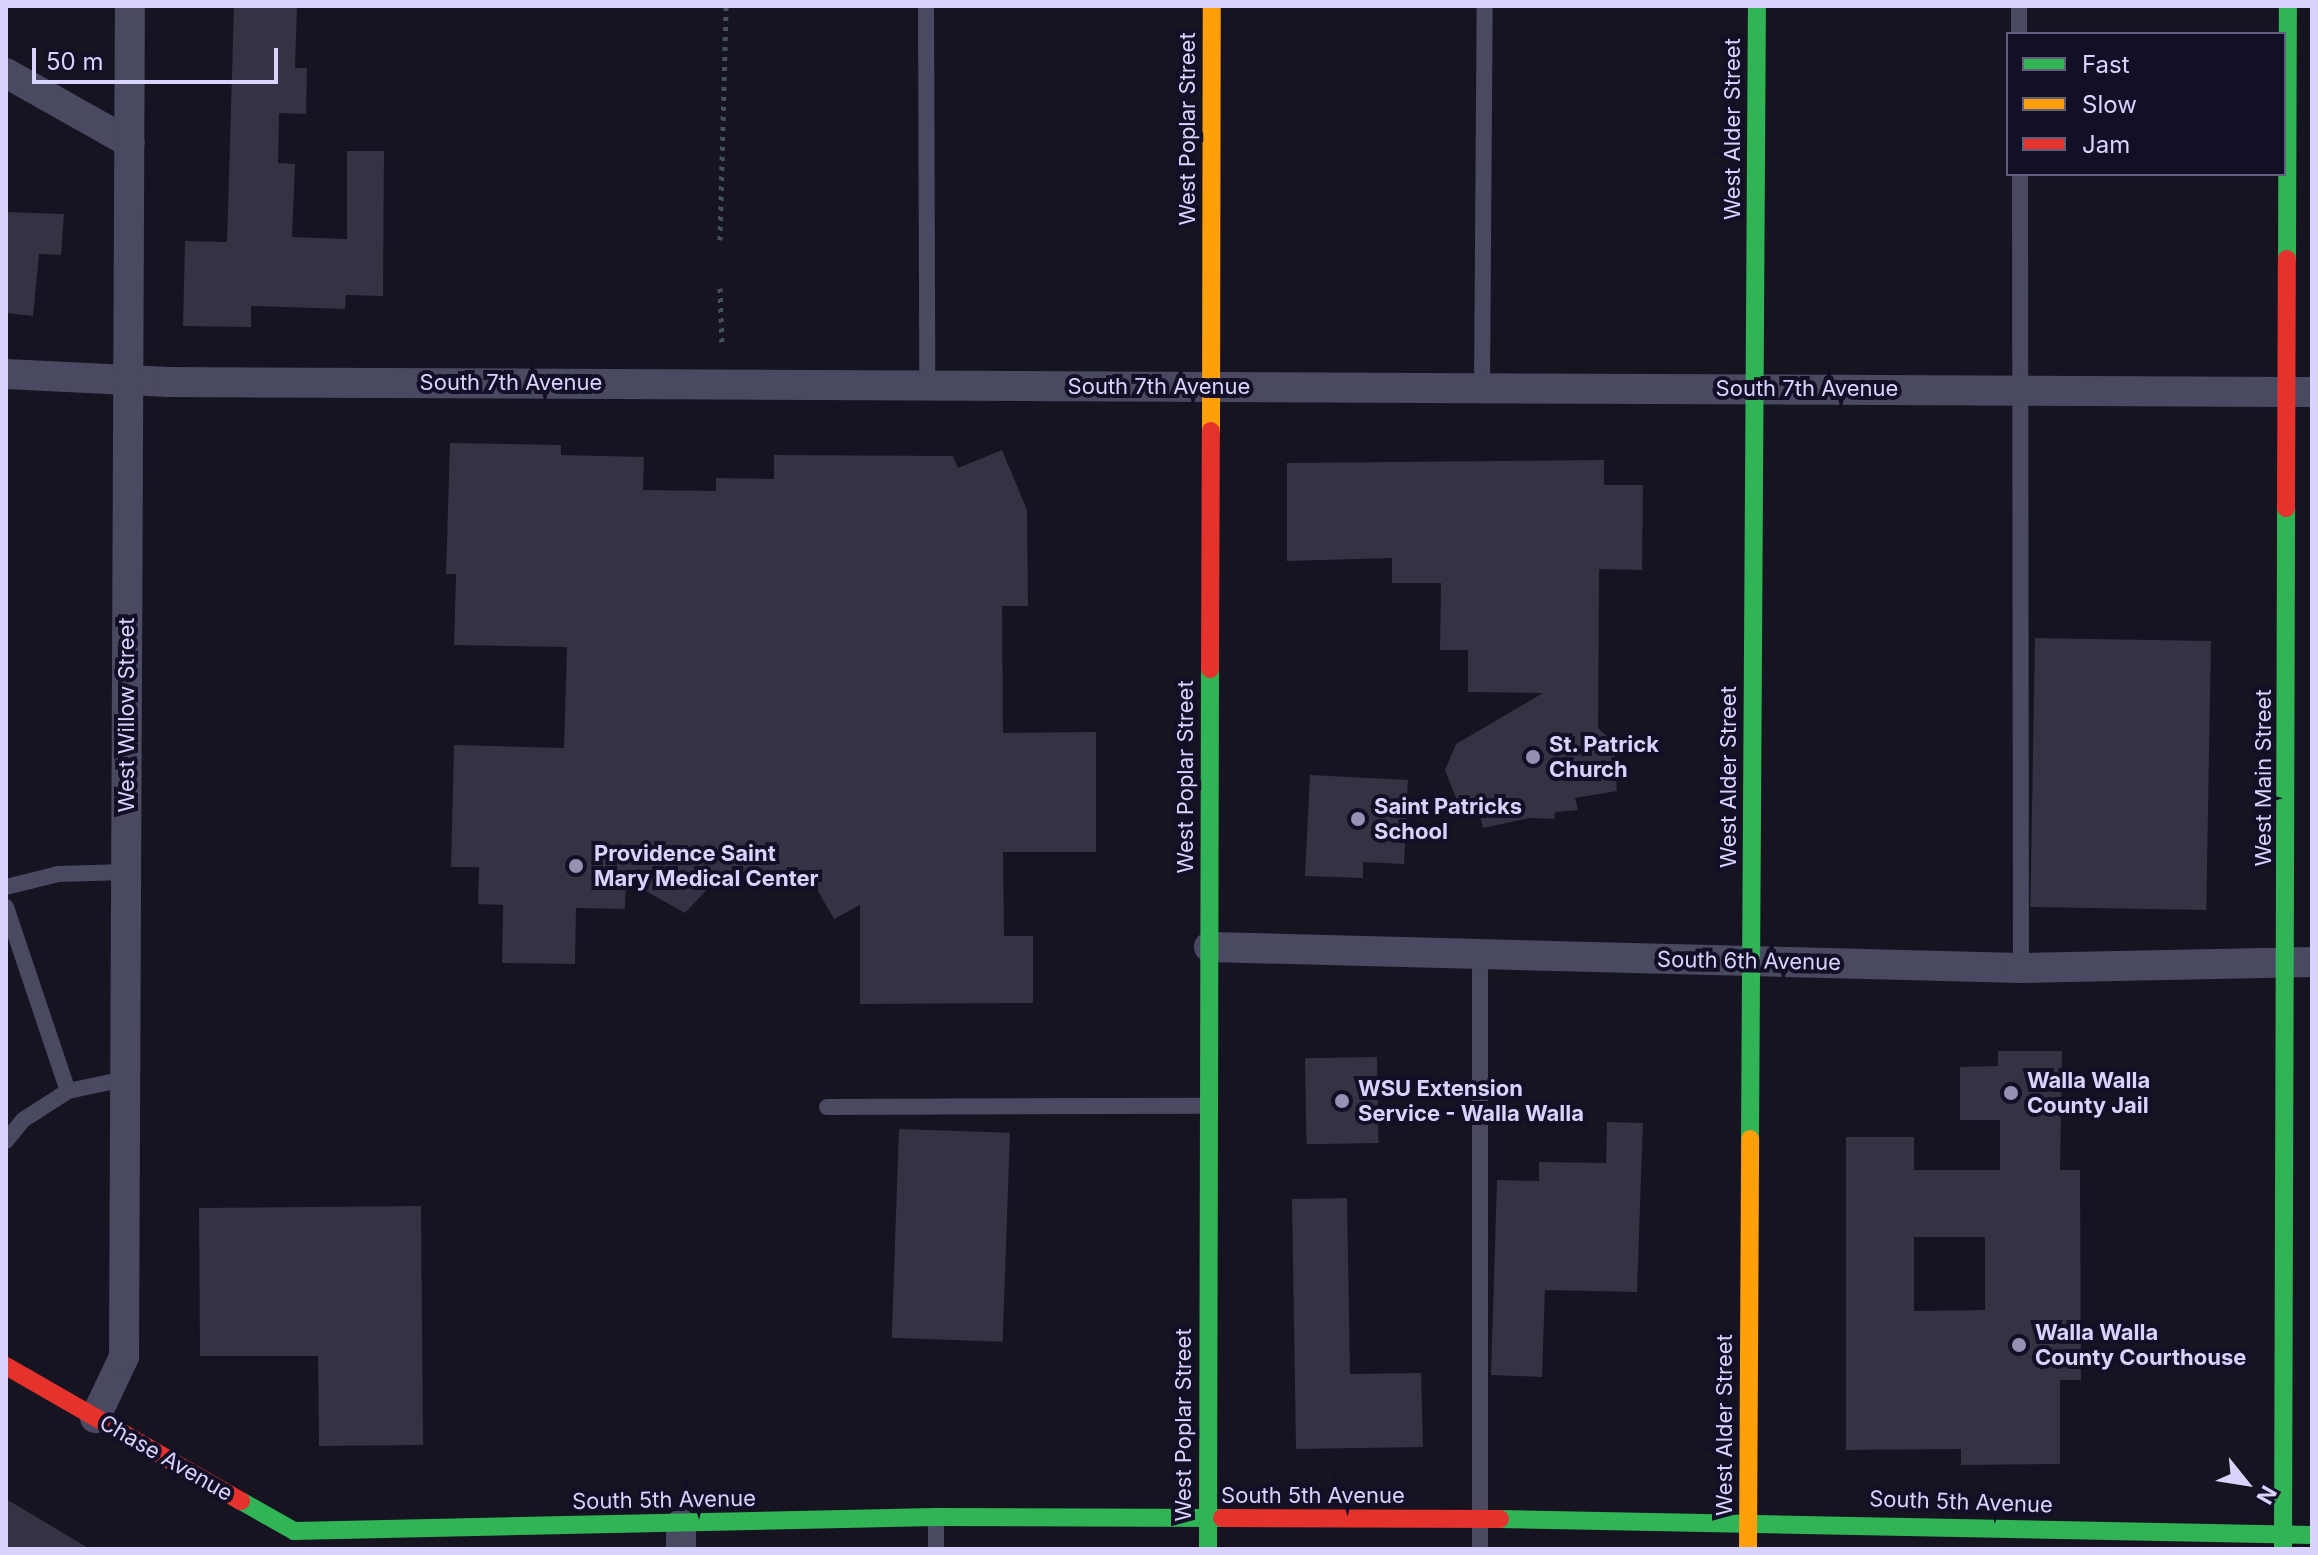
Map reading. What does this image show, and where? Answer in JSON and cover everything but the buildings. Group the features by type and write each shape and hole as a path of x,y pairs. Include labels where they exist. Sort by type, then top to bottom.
{"main road":[{"name":"West Poplar Street","path":"1208,1549 1212,6"},
{"name":"West Alder Street","path":"1748,1549 1757,6"},
{"name":"West Main Street","path":"2283,1542 2300,962 2299,392 2288,6"},
{"name":"Chase Avenue","path":"6,1366 294,1531"},
{"name":"South 5th Avenue","path":"294,1531 681,1537 936,1517 1748,1520 1956,1526 2283,1542 2312,1535"}],"street":[{"name":"West Willow Street","path":"95,1418 124,1357 130,6"},
{"path":"6,73 130,143"},
{"name":"South 7th Avenue","path":"6,374 128,381 2299,392"},
{"name":"South 6th Avenue","path":"1209,947 2021,968 2300,962"},
{"name":"Chase Avenue","path":"294,1531 326,1549"}],"lane":[{"path":"926,6 927,385"},
{"path":"1482,388 1485,6"},
{"path":"2019,6 2019,32"},
{"path":"2020,176 2021,968"},
{"path":"6,887 58,874 126,872"},
{"path":"6,907 68,1091"},
{"path":"1480,954 1480,1549"},
{"path":"6,1141 23,1120 68,1091 125,1079"},
{"path":"827,1107 1209,1106"},
{"path":"936,1517 936,1549"},
{"path":"1956,1526 1956,1549"}],"path":[{"path":"720,240 726,6"},
{"path":"720,288 722,345"}],"traffic: fast":[{"path":"1750,1139 1757,6"},
{"path":"2287,259 2288,6"},
{"path":"2283,1549 2286,508"},
{"path":"1208,1549 1210,669"},
{"path":"241,1501 294,1531 936,1517 1222,1518"},
{"path":"1500,1519 2312,1535"}],"traffic: slow":[{"path":"1211,431 1212,6"},
{"path":"1748,1549 1750,1139"}],"traffic: jam":[{"path":"2286,508 2287,259"},
{"path":"1210,669 1211,431"},
{"path":"6,1366 241,1501"},
{"path":"1222,1518 1500,1519"}],"place":[{"name":"St. Patrick Church","path":"1533,757"},
{"name":"Saint Patricks School","path":"1358,819"},
{"name":"Providence Saint Mary Medical Center","path":"576,866"},
{"name":"Walla Walla County Jail","path":"2011,1093"},
{"name":"WSU Extension Service - Walla Walla","path":"1342,1101"},
{"name":"Walla Walla County Courthouse","path":"2019,1345"}]}
